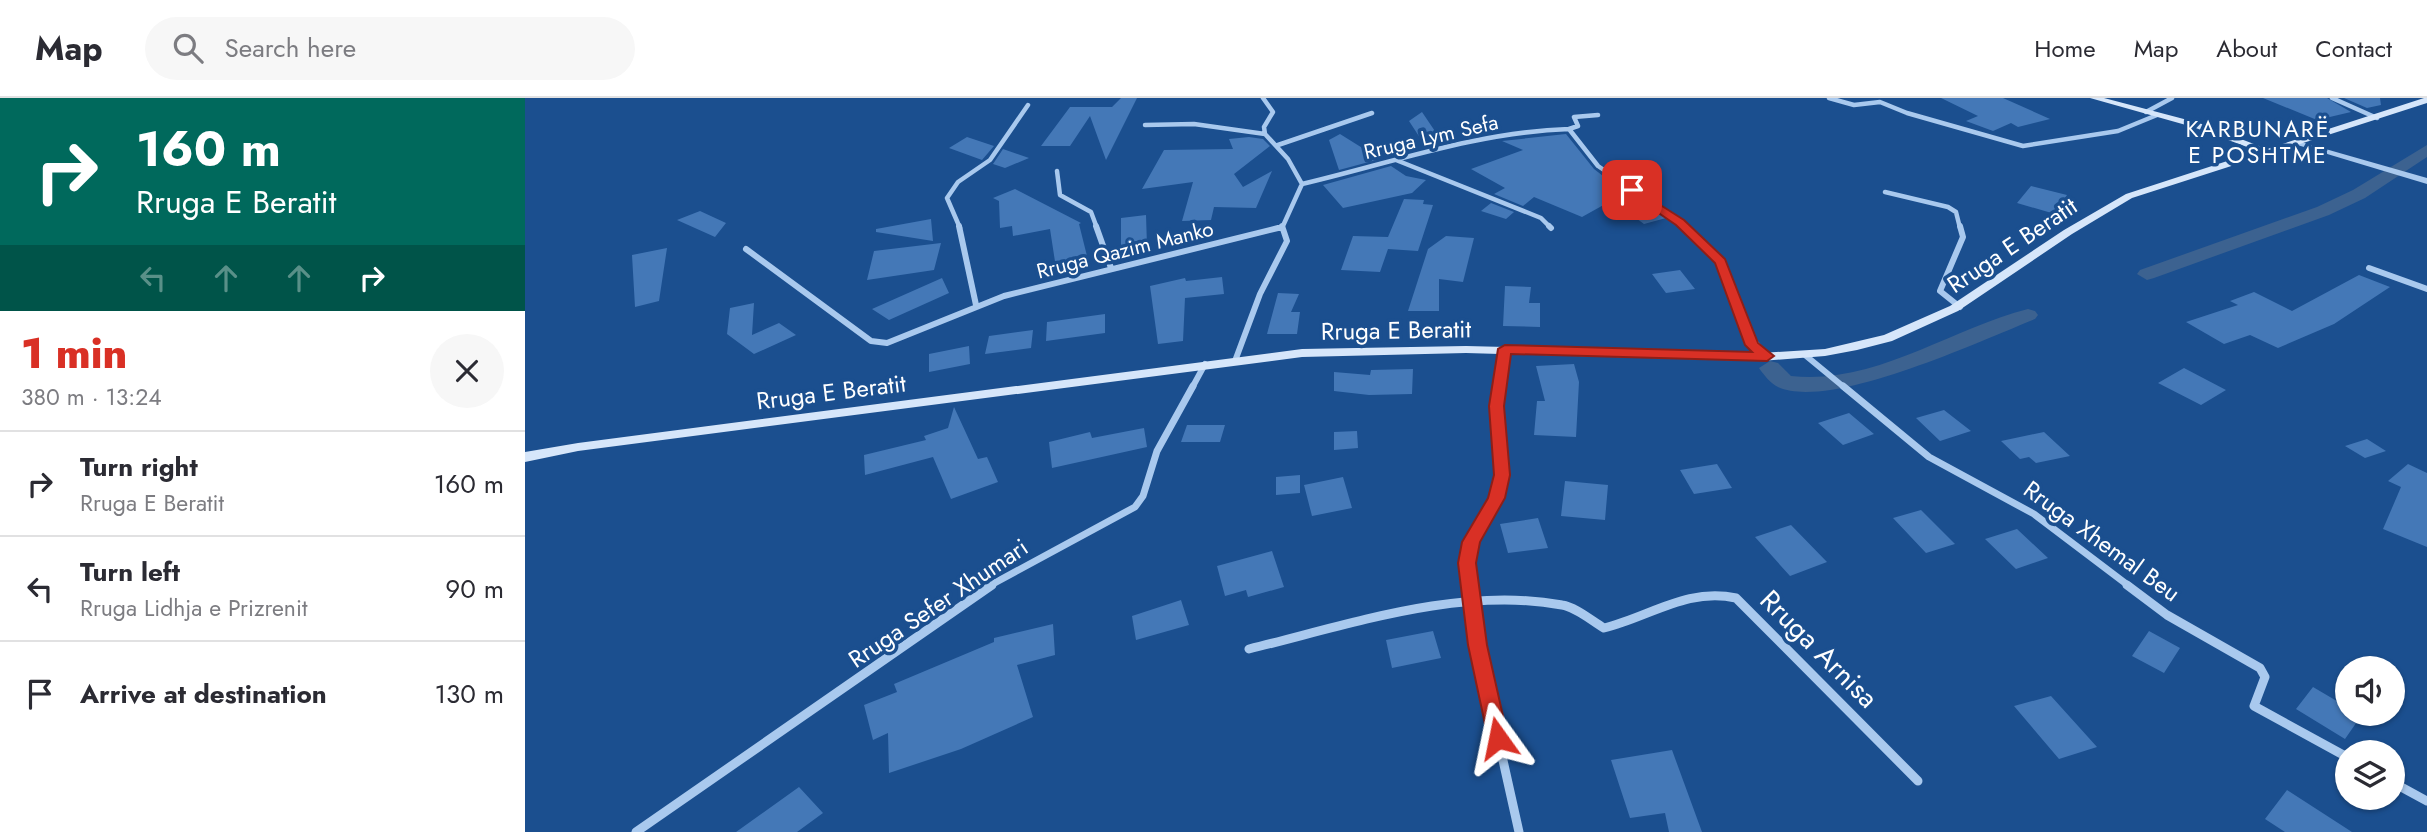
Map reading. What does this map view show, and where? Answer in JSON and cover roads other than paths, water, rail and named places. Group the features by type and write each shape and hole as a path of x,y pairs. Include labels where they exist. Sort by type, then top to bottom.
{"main road":[{"path":"2094,98 2157,115 2268,152"},
{"name":"Rruga E Beratit","path":"525,457 1205,364 1384,348 1767,356 1805,355 1859,348 1920,327 1960,308 2087,217 2130,196 2427,100"}],"street":[{"path":"1262,98 1273,112 1265,127 1265,134"},
{"path":"1829,98 1854,105 1880,102 1907,113 2023,146 2107,134 2157,115"},
{"path":"2146,112 2172,98"},
{"path":"2332,98 2377,118"},
{"path":"976,305 958,219 947,198 958,182 990,160 1028,105"},
{"path":"1278,145 1372,113"},
{"path":"1569,130 1578,126 1574,117 1598,115"},
{"path":"1145,125 1194,124 1265,134 1278,145 1302,184 1282,227 1287,241 1260,294 1235,361"},
{"name":"Rruga Lym Sefa","path":"1302,184 1501,136 1551,129 1569,130"},
{"path":"1569,130 1579,135 1585,153 1599,166 1680,223 1721,261 1752,345 1767,356"},
{"path":"2297,142 2427,181"},
{"path":"1395,160 1541,218 1551,228"},
{"path":"1057,172 1056,188 1060,197 1091,212 1111,268"},
{"path":"1885,192 1948,207 1956,212 1963,237 1940,291 1960,308"},
{"name":"Rruga Qazim Manko","path":"747,249 871,341 887,343 976,305 1111,268 1282,227"},
{"path":"2369,268 2427,289"},
{"path":"1505,349 1496,406 1502,475 1496,498 1468,552 1477,645 1519,832"},
{"name":"Rruga Xhemal Beu","path":"1805,355 1929,457 2034,514 2183,625 2260,668 2265,677 2254,706 2335,750"},
{"name":"Rruga Sefer Xhumari","path":"636,832 998,580 1135,508 1143,496 1157,451 1205,364"},
{"name":"Rruga Arnisa","path":"1249,649 1408,610 1471,600 1564,605 1604,628 1621,625 1702,593 1719,592 1736,598 1918,781"},
{"path":"2405,789 2427,802"}],"waterway":[{"path":"2147,274 2323,211 2359,194 2427,150"},
{"path":"1770,368 1784,382 1808,385 1838,381 1905,363 2028,315"}],"district":[{"name":"KARBUNARË E POSHTME","path":"2258,142"}]}
